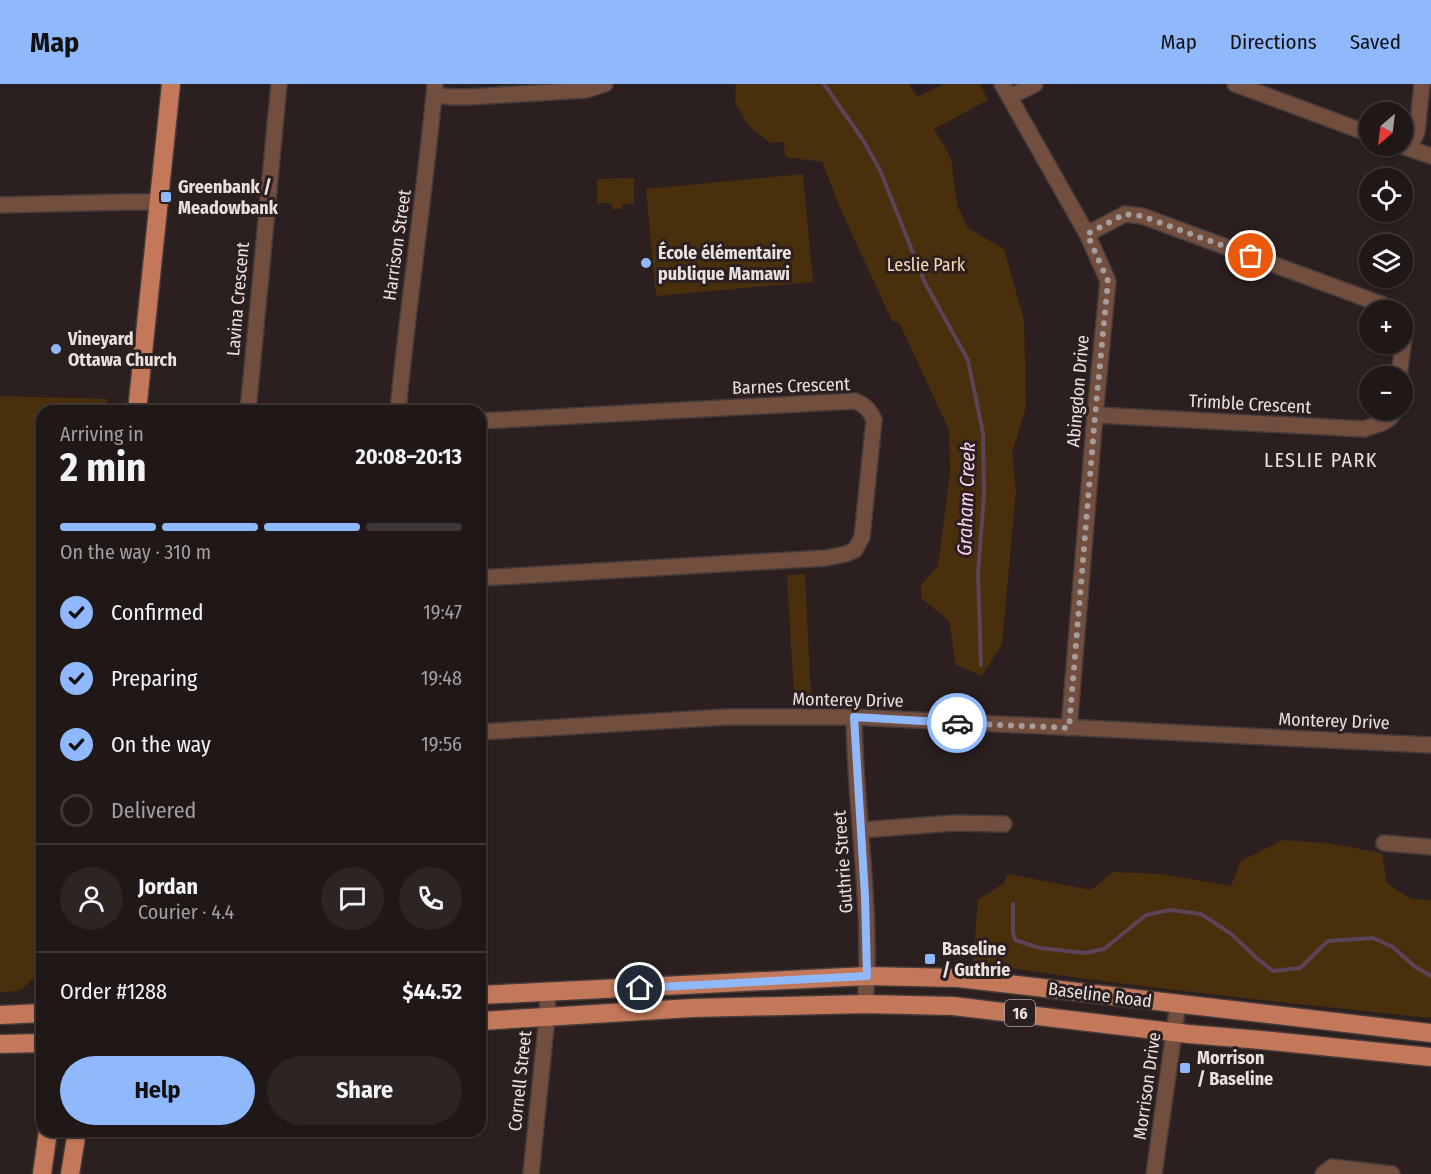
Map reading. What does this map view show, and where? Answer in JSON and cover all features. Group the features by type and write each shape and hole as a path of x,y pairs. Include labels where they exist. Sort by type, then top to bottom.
{"main road":[{"path":"138,405 171,84"},
{"name":"Baseline Road","path":"486,995 867,976 958,978 1431,1033"},
{"name":"Baseline Road","path":"486,1021 692,1008 865,1004 953,1006 1174,1033 1344,1047 1431,1057"},
{"path":"0,1015 36,1013"},
{"path":"0,1044 36,1043"},
{"path":"42,1174 47,1137"},
{"path":"70,1174 76,1137"}],"street":[{"name":"Lavina Crescent","path":"249,405 279,84"},
{"path":"434,89 450,97 470,97 586,90 605,84"},
{"path":"1006,91 1035,84"},
{"path":"1235,84 1359,130"},
{"path":"1413,137 1417,132 1422,84"},
{"name":"Harrison Street","path":"399,405 434,89"},
{"name":"Abingdon Drive","path":"1006,91 1087,234 1108,281 1069,728"},
{"path":"1413,150 1431,156"},
{"path":"0,205 158,202"},
{"path":"1087,234 1125,214 1142,216 1370,300"},
{"name":"Barnes Crescent","path":"486,421 855,401 871,411 874,420 862,537 855,550 846,554 826,558 486,578"},
{"name":"Trimble Crescent","path":"1095,416 1364,429 1389,420"},
{"name":"Monterey Drive","path":"486,732 727,717 854,717 1431,745"},
{"name":"Guthrie Street","path":"854,717 865,896 867,976 865,1004"},
{"path":"861,830 954,823 1004,824"},
{"path":"1384,843 1431,847"},
{"name":"Cornell Street","path":"531,1174 548,993"},
{"name":"Morrison Drive","path":"1154,1174 1178,1004"},
{"path":"1323,1174 1332,1167 1392,1174"}],"green space":[{"name":"Leslie Park","path":"736,84 909,84 917,97 943,84 980,84 988,100 934,129 951,158 957,205 968,228 1004,249 1024,320 1026,407 1012,453 1016,491 1002,644 982,676 956,665 949,621 921,598 921,585 938,566 950,473 949,430 899,322 892,321 841,210 822,162 786,157 783,142 770,143 749,126 735,103"},
{"path":"803,174 813,282 656,296 646,189"},
{"path":"634,178 634,204 622,204 622,209 612,209 611,203 597,203 597,179"},
{"path":"0,396 107,399 106,405 36,405 36,976 21,990 0,993"},
{"path":"805,574 811,698 794,697 787,575"},
{"path":"1283,840 1327,843 1382,853 1387,883 1411,899 1431,900 1431,1018 1144,986 973,962 978,900 1004,883 1008,874 1091,890 1113,872 1161,874 1231,886 1241,861"}],"waterway":[{"name":"Graham Creek","path":"824,84 863,140 880,170 925,283 968,360 983,433 984,495 978,573 981,665"},
{"name":"Graham Creek","path":"1013,904 1015,940 1040,948 1085,953 1104,949 1146,915 1170,910 1201,914 1230,933 1273,971 1300,968 1328,941 1373,938 1393,947 1414,966 1431,976"}],"way so far":[{"path":"957,723 1069,728 1108,281 1087,234 1125,214 1142,216 1251,256"}],"place":[{"name":"Greenbank / Meadowbank","path":"166,197"},
{"name":"École élémentaire publique Mamawi","path":"646,263"},
{"name":"Vineyard Ottawa Church","path":"56,349"},
{"name":"Baseline / Guthrie","path":"930,959"},
{"name":"Morrison / Baseline","path":"1185,1068"}],"district":[{"name":"LESLIE PARK","path":"1321,460"}],"route":[{"path":"640,988 867,976 865,896 854,717 957,723"}]}
